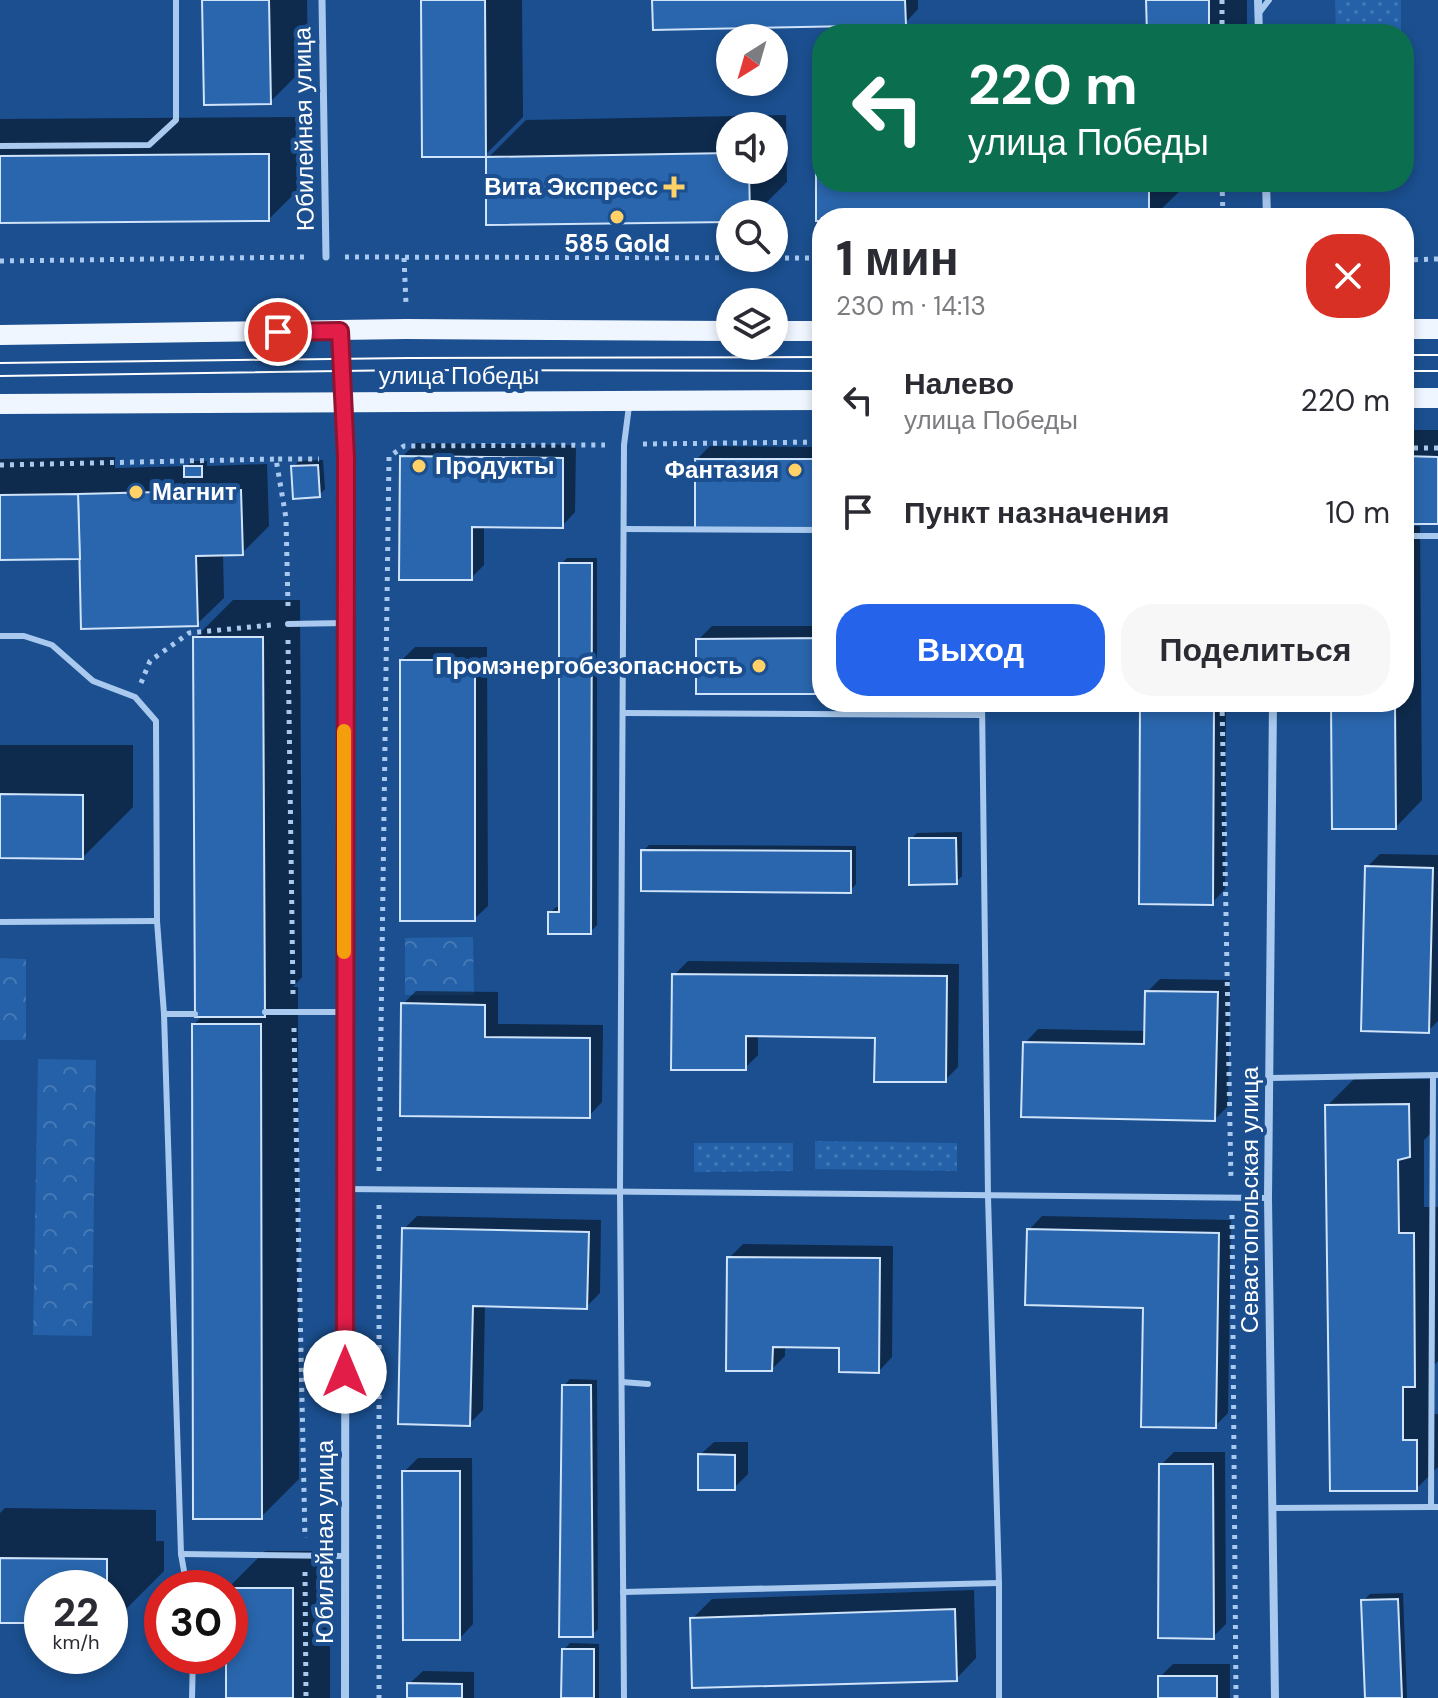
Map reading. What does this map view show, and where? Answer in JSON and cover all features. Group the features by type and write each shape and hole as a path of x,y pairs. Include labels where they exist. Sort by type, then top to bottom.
{"main road":[{"path":"1414,329 1438,329"},
{"name":"улица Победы","path":"0,335 716,331"},
{"path":"788,331 812,331"},
{"path":"1414,398 1438,398"},
{"name":"улица Победы","path":"0,404 812,400"}],"street":[{"name":"Юбилейная улица","path":"322,0 326,257"},
{"path":"1258,0 1259,24"},
{"name":"Юбилейная улица","path":"340,331 345,402 345,1698"},
{"name":"Севастопольская улица","path":"1273,712 1268,1198 1275,1698"}],"lane":[{"path":"0,146 149,145 176,120 176,0"},
{"path":"1259,13 1269,0"},
{"path":"624,1698 620,1191 624,445 630,401"},
{"path":"624,529 812,530"},
{"path":"1414,536 1438,536"},
{"path":"288,624 345,623"},
{"path":"0,636 24,636 52,645 93,681 135,697 156,721 157,921 164,1014 184,1570"},
{"path":"623,713 982,715 999,1698"},
{"path":"0,922 157,921"},
{"path":"265,1012 344,1012"},
{"path":"164,1014 195,1014"},
{"path":"1269,1078 1436,1075 1434,1507 1273,1508"},
{"path":"345,1189 1268,1198"},
{"path":"622,1382 648,1384"},
{"path":"181,1554 345,1556"},
{"path":"623,1592 999,1583"},
{"path":"192,1698 193,1674"}],"path":[{"path":"1222,0 1222,24"},
{"path":"0,261 326,257 812,258"},
{"path":"404,258 406,312"},
{"path":"1414,260 1438,259"},
{"path":"1414,448 1438,448"},
{"path":"379,1698 379,1189 389,457"},
{"path":"276,459 286,518 306,1698"},
{"path":"0,465 319,459"},
{"path":"135,697 150,661 189,633 288,624"}],"green space":[{"path":"1335,0 1401,0 1401,24 1336,24"},
{"path":"473,937 474,995 405,995 405,938"},
{"path":"0,958 26,959 26,1040 0,1040"},
{"path":"38,1059 96,1060 92,1336 33,1335"},
{"path":"815,1141 957,1143 957,1171 815,1169"},
{"path":"694,1143 793,1143 793,1171 694,1172"}],"building":[{"path":"202,0 269,0 271,104 204,105"},
{"path":"421,0 485,0 486,157 422,157"},
{"path":"652,0 905,0 906,24 812,24 812,27 788,27 788,24 716,24 716,29 653,30"},
{"path":"1146,0 1209,0 1209,24 1147,24"},
{"path":"716,153 716,184 749,184 750,200 716,200 716,222 486,225 486,157"},
{"path":"269,154 269,221 0,223 0,156"},
{"path":"816,192 1149,192 1149,208 816,208"},
{"path":"400,456 563,458 563,528 472,527 472,580 399,580"},
{"path":"1414,456 1438,457 1438,524 1414,524"},
{"path":"695,459 812,459 812,531 695,531"},
{"path":"318,465 320,497 293,499 291,466"},
{"path":"184,466 202,466 202,477 184,477"},
{"path":"241,490 243,555 196,556 198,626 81,629 78,494"},
{"path":"78,494 80,559 0,560 0,495"},
{"path":"559,563 592,563 591,934 548,934 548,912 559,912"},
{"path":"193,637 263,637 265,1017 195,1017"},
{"name":"Промэнергобезопасность","path":"812,638 812,694 696,694 696,639"},
{"path":"400,660 475,660 475,921 400,921"},
{"path":"1140,712 1214,712 1213,905 1139,904"},
{"path":"1331,712 1395,712 1396,829 1332,829"},
{"path":"0,794 83,795 83,859 0,858"},
{"path":"909,838 956,838 957,884 909,885"},
{"path":"641,850 851,851 851,893 641,891"},
{"path":"1365,866 1433,868 1429,1033 1361,1031"},
{"path":"672,974 947,976 946,1082 874,1082 875,1038 746,1036 746,1070 671,1070"},
{"path":"1145,991 1218,992 1215,1121 1021,1117 1023,1042 1144,1044"},
{"path":"401,1003 485,1005 485,1037 590,1038 590,1118 400,1116"},
{"path":"192,1024 261,1024 262,1519 193,1519"},
{"path":"1409,1104 1410,1157 1398,1160 1399,1233 1414,1233 1415,1387 1403,1387 1403,1440 1417,1440 1417,1491 1330,1491 1325,1105"},
{"path":"402,1228 589,1232 587,1309 473,1306 470,1426 398,1424"},
{"path":"1027,1229 1219,1233 1216,1428 1141,1427 1143,1308 1025,1305"},
{"path":"727,1257 880,1258 879,1373 839,1372 839,1348 773,1347 772,1371 726,1371"},
{"path":"562,1385 591,1385 593,1637 559,1637"},
{"path":"698,1454 735,1455 735,1490 698,1490"},
{"path":"1159,1464 1213,1464 1214,1639 1158,1638"},
{"path":"402,1471 460,1471 460,1640 403,1640"},
{"path":"0,1558 107,1559 107,1570 24,1570 24,1623 0,1623"},
{"path":"248,1588 293,1588 293,1698 226,1698 226,1674 248,1674"},
{"path":"1398,1599 1402,1698 1365,1698 1361,1600"},
{"path":"955,1609 957,1681 692,1688 690,1618"},
{"path":"562,1649 594,1649 594,1698 561,1698"},
{"path":"1158,1676 1217,1676 1217,1698 1158,1698"},
{"path":"407,1683 462,1684 462,1698 407,1698"}],"tram line":[{"path":"1414,355 1438,355"},
{"path":"0,363 812,357"},
{"path":"0,376 410,370 812,371"},
{"path":"1414,371 1438,371"}],"slow traffic":[{"path":"344,731 344,952"}],"place":[{"name":"Вита Экспресс","path":"674,187"},
{"name":"585 Gold","path":"617,217"},
{"name":"Продукты","path":"419,466"},
{"name":"Фантазия","path":"795,470"},
{"name":"Магнит","path":"136,492"},
{"name":"Промэнергобезопасность","path":"759,666"}],"route":[{"path":"278,332 340,331 345,402 345,1372"}]}
